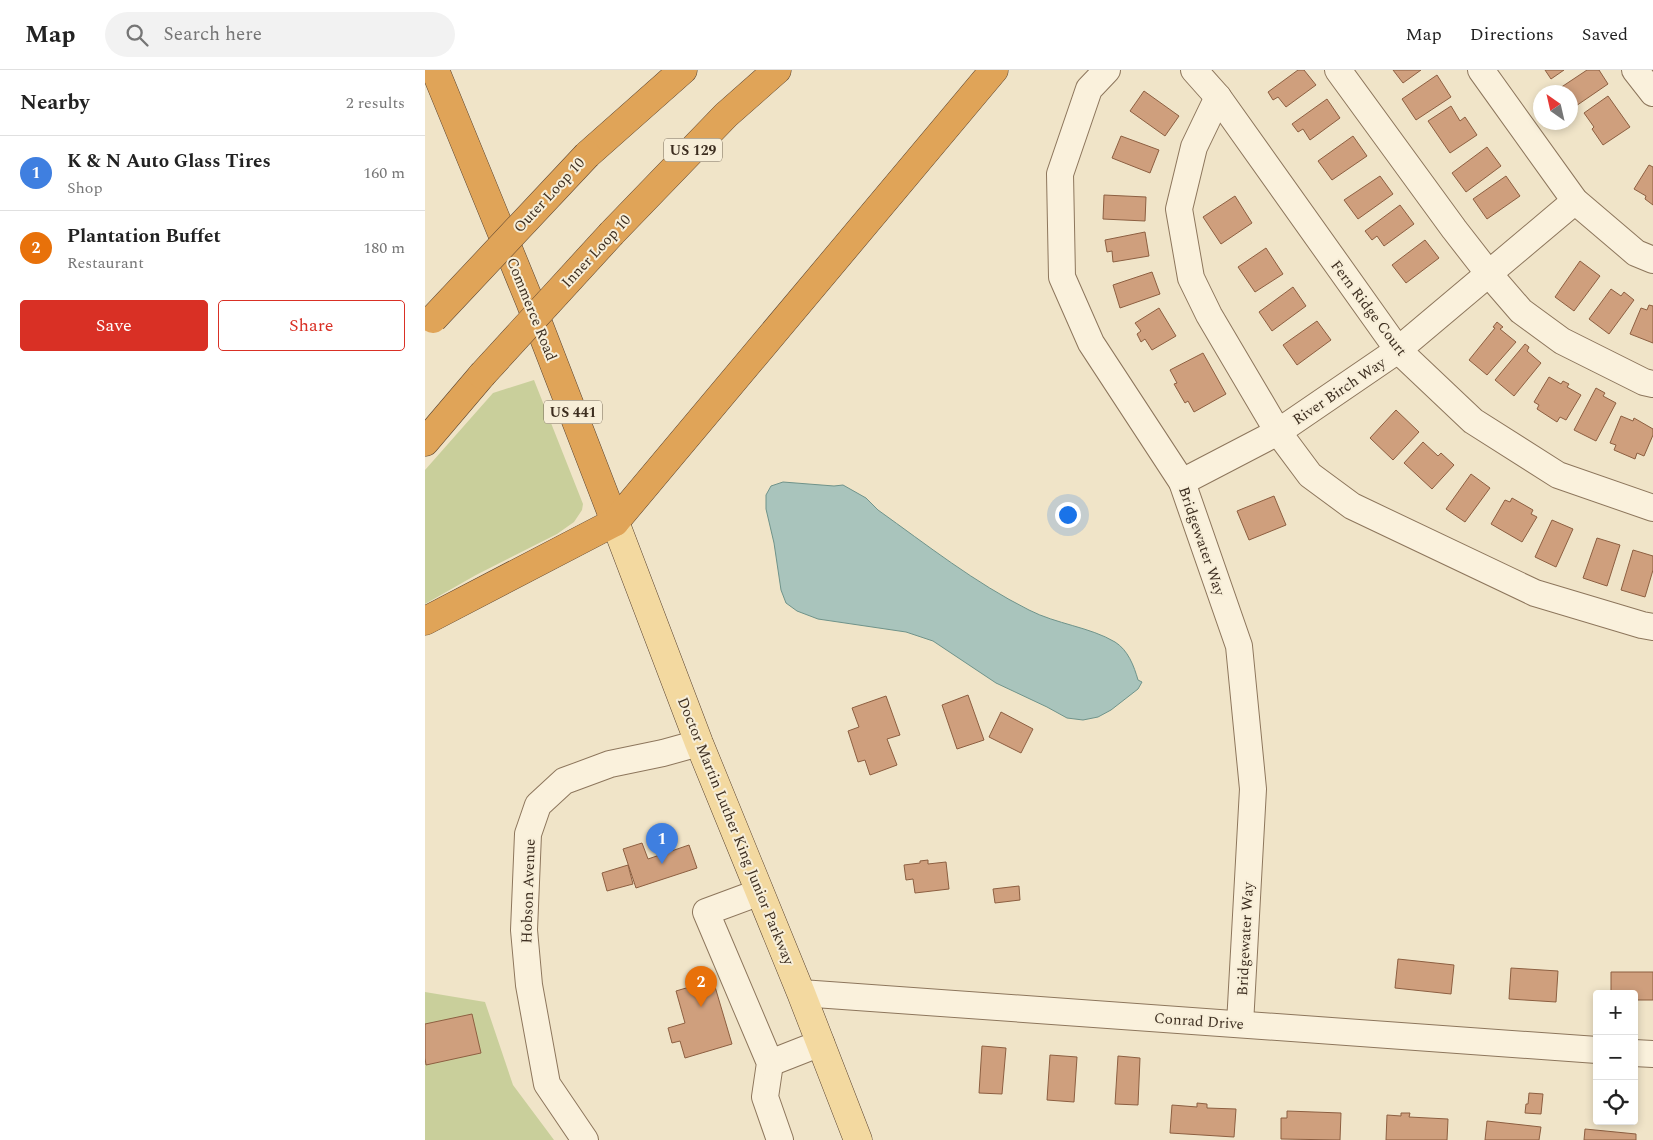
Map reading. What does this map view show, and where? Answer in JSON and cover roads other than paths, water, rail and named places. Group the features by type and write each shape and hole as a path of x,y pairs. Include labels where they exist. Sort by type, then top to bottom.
{"highway":[{"name":"Commerce Road","path":"435,70 530,302 615,522"},
{"name":"Outer Loop 10","path":"429,324 587,155 683,70"},
{"name":"Inner Loop 10","path":"425,442 482,375 612,233 726,115 777,70"},
{"path":"425,621 615,522 994,70"}],"main road":[{"name":"Doctor Martin Luther King Junior Parkway","path":"615,522 699,743 821,1043 857,1140"}],"street":[{"name":"Bridgewater Way","path":"1107,70 1089,89 1060,174 1062,277 1091,343 1182,482 1239,646 1253,789 1240,1024"},
{"name":"Fern Ridge Court","path":"1194,70 1218,97 1398,350 1473,421 1557,475 1653,508"},
{"path":"1337,70 1454,229 1489,274 1521,310 1562,341 1644,382 1653,384"},
{"path":"1481,70 1575,201 1637,253 1653,260"},
{"path":"1635,70 1653,93"},
{"path":"1218,97 1195,147 1179,209 1191,278 1209,315 1278,432 1310,475 1351,506 1535,592 1653,627"},
{"name":"River Birch Way","path":"1182,482 1278,432 1398,350 1575,201"},
{"name":"Hobson Avenue","path":"585,1140 547,1084 529,986 524,930 528,834 538,806 564,781 610,764 699,743"},
{"path":"760,892 706,912 770,1063 765,1097 780,1140"},
{"name":"Conrad Drive","path":"801,993 1593,1050"},
{"path":"770,1063 821,1043"},
{"path":"1638,1052 1653,1054"}],"water":[{"path":"783,482 843,485 866,498 878,510 952,563 1009,599 1039,615 1095,633 1120,645 1127,654 1138,680 1142,682 1138,689 1111,710 1098,717 1083,720 1067,718 996,683 933,641 906,632 818,619 797,611 786,603 781,590 774,543 766,509 766,495 771,486"}],"place":[{"name":"K & N Auto Glass Tires","path":"662,864"},
{"name":"Plantation Buffet","path":"701,1007"}]}
